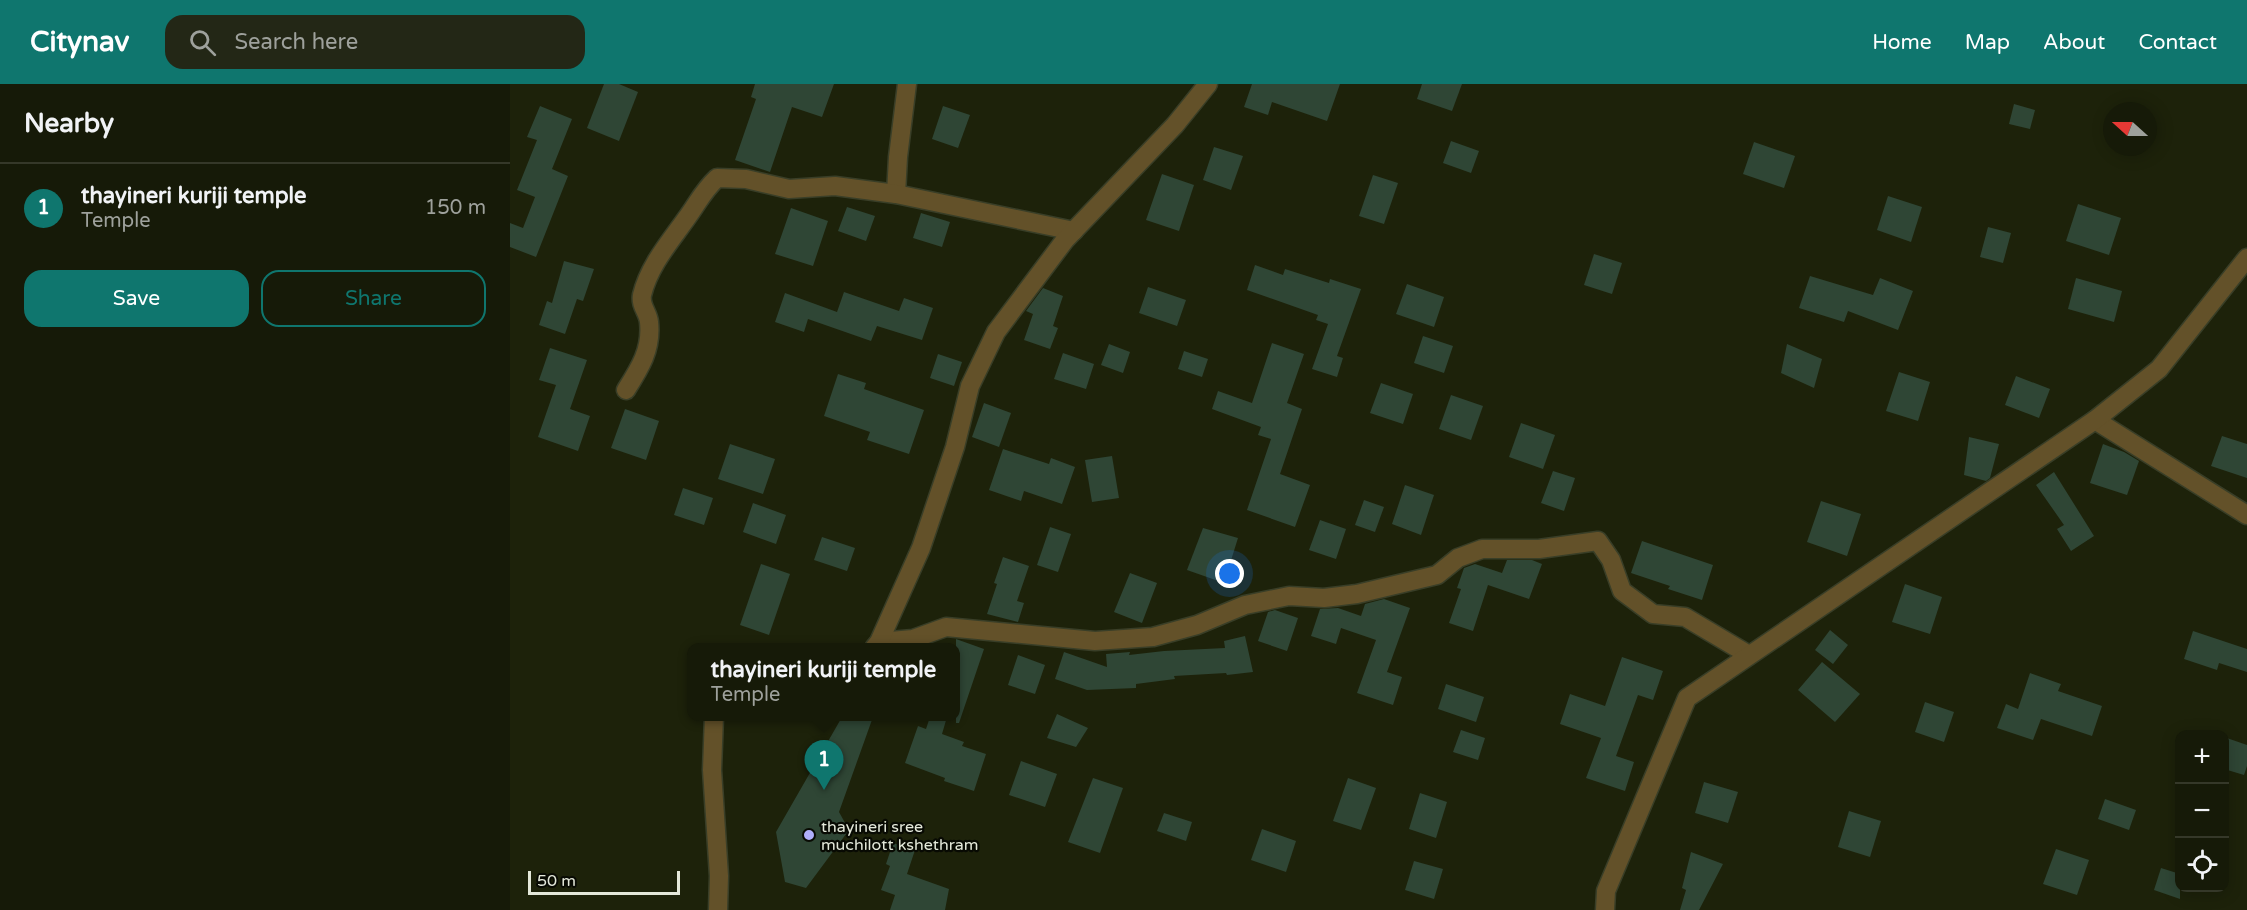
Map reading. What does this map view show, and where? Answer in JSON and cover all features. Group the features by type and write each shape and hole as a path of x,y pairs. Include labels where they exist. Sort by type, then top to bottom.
{"street":[{"path":"896,194 907,84"},
{"path":"877,643 921,548 955,447 970,386 996,332 1074,231 1175,125 1208,84"},
{"path":"626,390 644,362 650,337 649,318 642,307 642,297 648,280 658,257 704,190 717,178 746,179 789,189 835,186 896,194 1074,231"},
{"path":"1605,910 1606,891 1687,698 2095,420 2159,369 2247,258"},
{"path":"2095,420 2247,515"},
{"path":"888,643 913,639 946,627 1095,641 1154,637 1197,625 1245,606 1278,598 1289,596 1324,598 1357,594 1437,575 1458,558 1482,549 1539,549 1598,541 1611,560 1623,591 1653,614 1685,617 1749,655"},
{"path":"714,721 712,770 719,876 718,910"}],"building":[{"path":"604,84 619,84 638,92 619,141 587,128"},
{"path":"755,84 834,84 822,117 792,107 770,172 735,160 756,99 751,97"},
{"path":"1252,84 1340,84 1327,121 1272,102 1268,115 1244,107"},
{"path":"1422,84 1462,84 1452,111 1417,99"},
{"path":"2014,104 2035,110 2030,129 2009,124"},
{"path":"540,106 572,119 552,169 568,176 536,257 510,247 510,223 523,228 535,197 517,190 537,140 527,137"},
{"path":"943,106 970,115 958,148 932,139"},
{"path":"1451,141 1479,151 1471,173 1443,163"},
{"path":"1754,142 1795,156 1784,188 1743,174"},
{"path":"1214,147 1243,156 1231,190 1203,180"},
{"path":"1162,174 1194,185 1179,231 1146,220"},
{"path":"1373,175 1398,183 1384,224 1359,216"},
{"path":"1888,196 1922,207 1911,242 1877,230"},
{"path":"2078,204 2121,218 2109,255 2066,241"},
{"path":"847,207 875,216 866,241 838,231"},
{"path":"791,208 828,221 813,266 775,254"},
{"path":"921,213 950,222 942,247 913,238"},
{"path":"1988,227 2011,233 2003,263 1980,257"},
{"path":"1594,254 1622,263 1612,294 1584,285"},
{"path":"564,261 594,269 583,301 577,299 565,334 539,325 547,301 552,303"},
{"path":"1255,265 1283,275 1285,269 1329,283 1330,279 1361,289 1337,356 1343,358 1337,377 1312,369 1328,324 1316,320 1318,315 1247,290"},
{"path":"1810,276 1873,295 1880,278 1913,291 1898,330 1848,311 1844,322 1799,308"},
{"path":"2076,278 2122,291 2114,322 2068,309"},
{"path":"1407,284 1444,297 1434,327 1396,314"},
{"path":"1148,287 1186,300 1177,326 1139,313"},
{"path":"1043,288 1063,296 1053,326 1058,328 1050,349 1024,340 1033,314 1026,311"},
{"path":"844,292 899,311 904,298 933,308 922,340 877,326 871,341 808,319 804,332 775,322 785,293 837,312"},
{"path":"1423,336 1453,346 1444,373 1414,363"},
{"path":"1272,343 1304,354 1287,403 1302,409 1280,474 1310,485 1295,527 1247,510 1271,439 1258,435 1261,427 1212,409 1218,391 1252,403"},
{"path":"1109,344 1130,352 1123,373 1101,365"},
{"path":"1787,344 1822,359 1814,388 1781,373"},
{"path":"550,348 587,360 570,409 590,416 578,451 538,437 556,385 539,380"},
{"path":"1184,351 1208,359 1202,377 1178,369"},
{"path":"1063,353 1094,364 1086,389 1054,379"},
{"path":"938,354 962,362 954,386 930,378"},
{"path":"1899,372 1930,382 1918,421 1886,411"},
{"path":"838,374 866,383 864,389 924,410 909,454 867,440 870,432 824,416"},
{"path":"2016,376 2050,389 2039,418 2005,405"},
{"path":"1381,383 1413,394 1403,424 1370,413"},
{"path":"1451,395 1483,406 1471,440 1439,429"},
{"path":"984,403 1011,413 999,447 972,437"},
{"path":"625,409 659,421 646,460 611,448"},
{"path":"1521,423 1555,435 1543,469 1509,457"},
{"path":"2222,436 2247,444 2247,478 2211,466"},
{"path":"1969,437 1999,444 1990,478 1986,481 1964,475"},
{"path":"730,444 775,459 763,494 718,479"},
{"path":"2103,444 2139,461 2127,495 2090,483"},
{"path":"1003,449 1049,464 1051,458 1075,467 1062,504 1024,491 1021,501 989,490"},
{"path":"1112,456 1119,498 1092,502 1085,460"},
{"path":"1553,471 1575,478 1564,511 1541,503"},
{"path":"2054,472 2094,536 2071,551 2057,529 2064,525 2036,485"},
{"path":"1405,485 1434,495 1421,535 1392,524"},
{"path":"683,488 713,498 704,525 674,515"},
{"path":"1364,500 1384,507 1375,532 1355,525"},
{"path":"1821,501 1861,514 1847,556 1807,542"},
{"path":"753,503 786,515 776,544 743,532"},
{"path":"1320,520 1346,529 1336,559 1309,550"},
{"path":"1050,527 1071,534 1058,572 1037,565"},
{"path":"1203,528 1238,538 1224,583 1187,570"},
{"path":"822,537 855,548 847,571 814,560"},
{"path":"1642,541 1713,565 1702,600 1668,589 1670,586 1631,573"},
{"path":"1003,557 1029,566 1017,601 1024,603 1018,622 987,614"},
{"path":"1507,560 1532,560 1542,564 1529,599 1488,585 1473,631 1449,623 1461,589 1457,588 1464,568 1475,564 1502,573"},
{"path":"761,564 790,574 769,635 740,625"},
{"path":"1130,573 1157,583 1142,623 1114,612"},
{"path":"1905,584 1942,597 1930,634 1892,622"},
{"path":"1384,599 1410,608 1387,672 1402,677 1393,705 1357,693 1376,640 1341,628 1336,644 1311,636 1320,609 1338,608 1361,616 1365,604"},
{"path":"1275,610 1298,618 1287,651 1258,641 1268,612"},
{"path":"1830,630 1848,645 1833,664 1815,650"},
{"path":"2193,631 2247,649 2247,672 2219,663 2217,670 2184,659"},
{"path":"1245,636 1253,672 1174,676 1175,679 1136,684 1136,688 1087,690 1055,679 1064,652 1107,667 1106,654 1130,652 1129,655 1225,648 1224,641"},
{"path":"956,639 984,649 960,720 960,643 956,643"},
{"path":"1018,655 1045,665 1035,694 1008,685"},
{"path":"1622,657 1663,671 1653,700 1638,695 1616,756 1634,762 1625,791 1586,778 1601,738 1560,724 1570,694 1605,706"},
{"path":"1822,662 1860,694 1835,722 1798,690"},
{"path":"2030,673 2061,684 2058,691 2102,706 2092,736 2041,719 2033,740 1997,728 2006,704 2018,709"},
{"path":"1446,684 1484,697 1476,722 1438,709"},
{"path":"1925,702 1954,712 1944,742 1915,732"},
{"path":"1057,714 1088,728 1076,747 1047,738"},
{"path":"840,721 872,721 839,812 849,830 806,888 785,882 776,832"},
{"path":"929,721 946,721 942,734 964,742 962,746 986,754 974,791 944,781 945,778 905,763 918,726 926,729"},
{"path":"1461,730 1485,738 1478,760 1453,752"},
{"path":"2229,739 2247,745 2247,766 2244,775 2229,770"},
{"path":"1021,761 1057,774 1045,807 1009,795"},
{"path":"1093,778 1123,788 1100,853 1068,842"},
{"path":"1348,778 1376,788 1361,830 1333,821"},
{"path":"1704,782 1738,792 1728,823 1695,813"},
{"path":"1420,793 1447,802 1436,838 1409,829"},
{"path":"2105,799 2136,810 2129,830 2098,819"},
{"path":"1849,811 1881,821 1870,857 1838,847"},
{"path":"1164,813 1192,822 1186,841 1157,831"},
{"path":"1262,829 1296,841 1286,872 1251,860"},
{"path":"893,843 915,850 907,874 949,889 945,910 890,910 895,895 881,890 890,866 886,864"},
{"path":"2056,849 2089,860 2077,895 2043,884"},
{"path":"1691,852 1723,864 1699,910 1680,910 1686,890 1682,888"},
{"path":"1414,861 1443,869 1434,899 1405,890"},
{"path":"2161,868 2175,872 2175,892 2180,892 2180,899 2154,890"}],"place":[{"name":"thayineri kuriji temple","path":"824,790"},
{"name":"thayineri sree muchilott kshethram","path":"809,835"}]}
